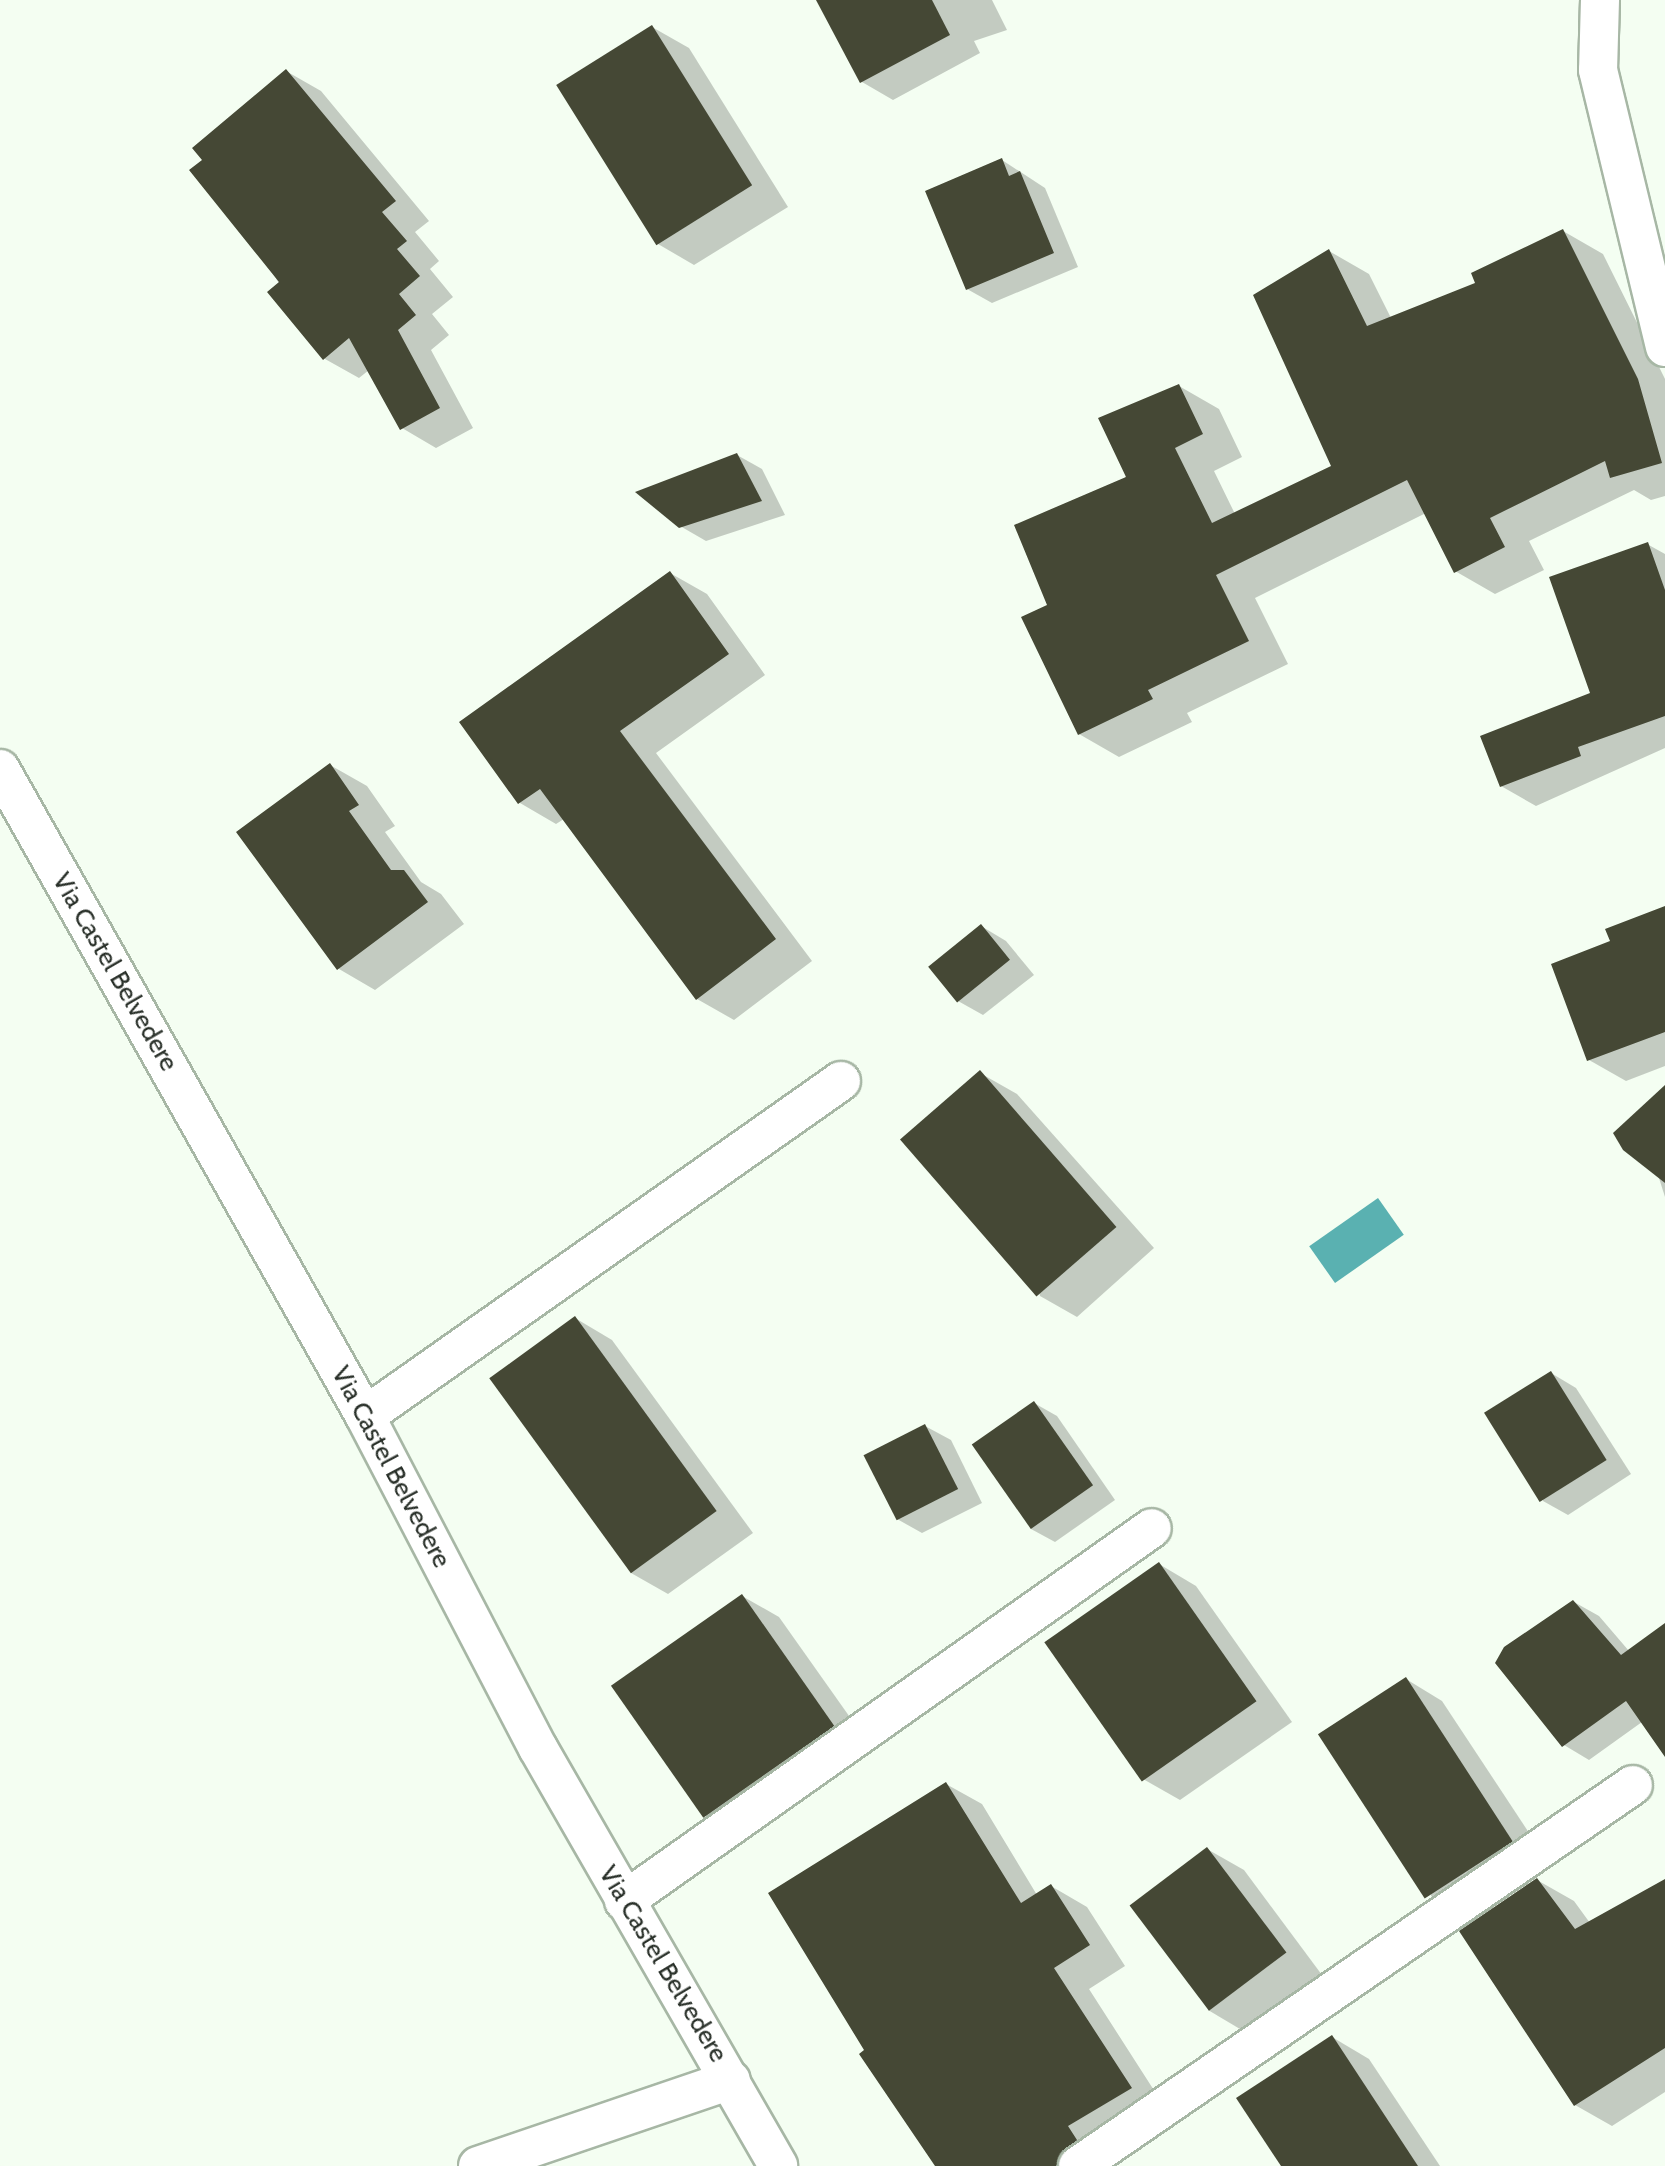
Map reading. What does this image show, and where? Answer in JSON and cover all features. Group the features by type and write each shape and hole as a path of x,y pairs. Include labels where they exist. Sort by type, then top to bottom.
{"street":[{"path":"1600,0 1598,71 1665,347"},
{"name":"Via Castel Belvedere","path":"0,769 366,1416 624,1901 731,2080 778,2166"},
{"path":"366,1416 841,1081"},
{"path":"624,1901 1152,1528"},
{"path":"1078,2166 1633,1785"},
{"path":"478,2166 731,2080"}],"water":[{"path":"1378,1198 1404,1235 1335,1283 1309,1246"}],"building":[{"path":"816,0 932,0 950,35 860,83"},
{"path":"652,25 752,185 656,245 556,85"},
{"path":"286,69 396,201 382,212 407,241 397,249 420,276 399,294 416,315 398,330 440,408 400,430 349,338 323,360 267,292 279,282 189,170 202,160 192,148"},
{"path":"1002,158 1009,176 1020,171 1054,253 966,290 925,191"},
{"path":"1563,229 1638,379 1662,463 1610,478 1605,461 1490,518 1505,547 1454,573 1407,480 1216,575 1249,641 1148,690 1153,699 1078,735 1021,617 1047,605 1014,525 1126,477 1098,418 1179,384 1203,434 1175,448 1212,523 1331,466 1253,295 1329,249 1367,326 1475,283 1471,273"},
{"path":"737,453 762,501 679,528 635,492"},
{"path":"1648,542 1665,590 1665,716 1578,747 1581,756 1500,787 1480,736 1590,693 1549,577"},
{"path":"670,571 729,654 620,731 776,939 696,1000 540,789 518,804 459,722"},
{"path":"330,763 359,805 349,811 391,870 404,870 428,902 337,970 236,832"},
{"path":"1665,906 1665,1032 1587,1061 1551,964 1610,941 1605,929"},
{"path":"981,924 1010,960 957,1003 928,967"},
{"path":"980,1070 1116,1227 1036,1297 900,1140"},
{"path":"1665,1085 1665,1183 1623,1150 1613,1133"},
{"path":"575,1316 717,1511 631,1573 489,1378"},
{"path":"1551,1371 1607,1460 1540,1502 1484,1413"},
{"path":"1034,1401 1093,1485 1031,1529 972,1445"},
{"path":"925,1424 958,1489 897,1520 864,1455"},
{"path":"1159,1562 1257,1701 1142,1782 1044,1642"},
{"path":"742,1594 834,1726 703,1818 611,1686"},
{"path":"1573,1600 1621,1655 1665,1623 1665,1757 1626,1701 1562,1747 1495,1663 1504,1647"},
{"path":"1406,1677 1513,1841 1425,1899 1318,1734"},
{"path":"946,1782 1021,1903 1051,1884 1090,1945 1054,1968 1132,2088 1068,2126 1077,2140 1056,2166 935,2166 859,2054 864,2050 768,1893"},
{"path":"1207,1847 1286,1952 1209,2011 1130,1905"},
{"path":"1537,1878 1575,1929 1665,1879 1665,2048 1574,2106 1459,1931"},
{"path":"1332,2035 1418,2166 1281,2166 1236,2098"}]}
